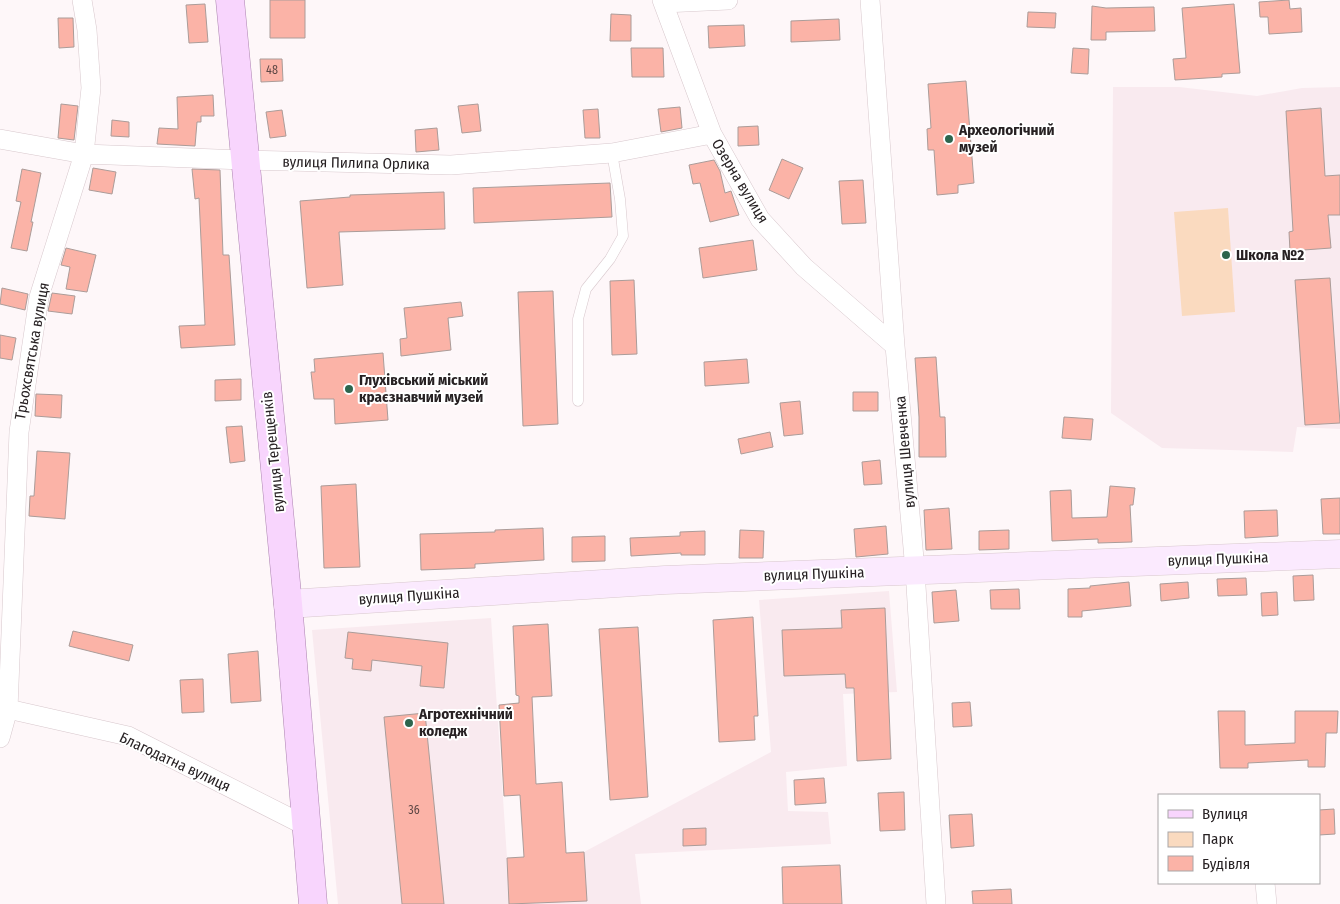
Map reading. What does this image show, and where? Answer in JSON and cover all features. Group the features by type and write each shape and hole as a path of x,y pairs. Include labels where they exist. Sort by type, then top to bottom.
{"main road":[{"name":"вулиця Терещенків","path":"230,0 288,604 313,904"}],"street":[{"name":"Трьохсвятська вулиця","path":"4,707 19,432 39,297 84,154 91,88 87,30 82,0"},
{"path":"663,2 728,0"},
{"name":"вулиця Шевченка","path":"870,0 895,346 915,570 936,904"},
{"name":"Озерна вулиця","path":"663,2 712,134 760,219 804,267 895,346"},
{"name":"вулиця Пилипа Орлика","path":"0,139 84,154 451,165 612,153 712,134"},
{"name":"вулиця Пушкіна","path":"288,604 664,580 1340,554"},
{"path":"0,738 4,707"},
{"name":"Благодатна вулиця","path":"4,707 128,736 306,826"},
{"path":"1265,884 1267,904"}],"lane":[{"path":"578,401 578,319 586,289 610,259 623,236 620,199 612,153"}],"shaded area":[{"name":"Школа №2","path":"1113,87 1179,87 1257,96 1302,88 1340,87 1340,429 1297,427 1293,452 1162,448 1111,413"},
{"name":"Агротехнічний коледж","path":"889,591 897,692 843,694 847,766 786,772 788,811 828,812 831,844 635,854 641,904 338,904 312,630 491,618 507,858 584,852 771,752 759,600"}],"green space":[{"path":"1228,208 1235,312 1182,316 1174,212"}],"building":[{"path":"270,0 305,0 305,38 270,38"},
{"path":"1289,0 1290,9 1301,8 1302,32 1269,34 1268,17 1260,17 1259,2"},
{"path":"205,4 208,42 189,43 186,5"},
{"path":"1234,4 1240,73 1222,74 1222,77 1175,80 1173,59 1186,58 1182,8"},
{"path":"1092,6 1106,8 1154,7 1155,31 1106,32 1106,40 1091,40"},
{"path":"1028,12 1056,13 1055,28 1027,27"},
{"path":"611,14 631,15 631,41 610,41"},
{"path":"58,18 73,18 74,47 59,48"},
{"path":"839,19 840,40 791,42 791,21"},
{"path":"744,25 745,46 709,48 708,26"},
{"path":"631,48 663,48 664,77 632,77"},
{"path":"1073,48 1089,49 1088,74 1071,73"},
{"path":"260,59 282,59 283,81 261,82"},
{"name":"Археологічний музей","path":"966,81 974,183 958,185 958,193 937,195 934,150 928,150 927,129 931,128 928,84"},
{"path":"213,95 214,116 201,116 201,122 197,122 195,146 157,144 159,128 178,129 177,97"},
{"path":"61,104 78,106 74,140 58,138"},
{"path":"478,104 481,131 462,133 458,106"},
{"path":"680,107 682,128 661,132 658,109"},
{"path":"1321,108 1325,176 1340,175 1340,215 1328,215 1331,248 1290,251 1289,232 1293,231 1286,111"},
{"path":"598,109 600,138 585,138 583,110"},
{"path":"282,110 286,136 270,138 266,112"},
{"path":"112,120 129,122 129,137 111,136"},
{"path":"758,126 759,145 738,146 738,127"},
{"path":"437,128 439,150 416,152 415,130"},
{"path":"782,159 803,168 789,199 769,190"},
{"path":"714,160 720,171 725,193 731,191 739,215 710,222 700,183 693,184 689,165"},
{"path":"93,168 116,172 112,194 89,190"},
{"path":"22,169 41,173 27,251 11,248 21,202 16,201"},
{"path":"192,169 220,170 223,255 229,255 235,345 181,348 179,326 205,325 199,198 195,199"},
{"path":"863,180 866,223 842,224 839,181"},
{"path":"610,183 612,217 474,223 473,188"},
{"path":"444,192 445,229 339,232 343,285 307,288 300,201 350,197 350,195"},
{"path":"753,240 757,270 703,278 699,248"},
{"path":"66,248 96,255 87,292 66,289 70,267 61,265"},
{"path":"1330,278 1340,423 1305,425 1295,280"},
{"path":"634,280 637,354 612,355 610,281"},
{"path":"2,288 28,294 25,310 0,304"},
{"path":"553,291 558,424 523,426 518,292"},
{"path":"52,293 75,296 72,314 48,311"},
{"path":"461,302 463,316 448,318 451,350 401,356 400,339 407,338 404,308"},
{"path":"0,335 16,338 12,360 0,358"},
{"name":"Глухівський міський краєзнавчий музей","path":"383,353 388,420 335,424 334,399 314,399 311,372 315,372 314,359"},
{"path":"936,357 940,417 945,417 946,457 919,457 919,417 915,358"},
{"path":"747,359 749,383 705,386 704,362"},
{"path":"241,379 241,400 215,401 215,380"},
{"path":"853,392 878,392 878,411 853,411"},
{"path":"36,394 62,395 61,418 35,416"},
{"path":"800,401 803,434 784,436 780,403"},
{"path":"1064,417 1093,419 1091,440 1062,438"},
{"path":"242,426 245,461 230,463 226,427"},
{"path":"770,432 773,447 741,454 738,439"},
{"path":"37,451 70,453 65,519 29,516 30,496 34,496"},
{"path":"880,460 882,484 864,485 862,462"},
{"path":"356,484 360,567 324,568 321,486"},
{"path":"1110,486 1135,488 1133,505 1130,505 1132,542 1098,543 1098,539 1052,541 1050,491 1071,490 1072,518 1107,517"},
{"path":"1340,498 1340,534 1323,534 1321,499"},
{"path":"949,508 952,549 926,550 924,510"},
{"path":"1277,510 1278,536 1245,538 1244,511"},
{"path":"886,526 888,554 856,557 854,529"},
{"path":"543,528 544,560 475,564 475,568 421,570 420,534 495,532 495,530"},
{"path":"740,530 764,531 763,558 739,558"},
{"path":"1009,530 1009,549 979,550 979,531"},
{"path":"705,531 705,555 681,555 681,553 631,556 630,538 680,536 680,532"},
{"path":"605,536 605,561 572,562 572,537"},
{"path":"1313,575 1314,600 1294,601 1293,576"},
{"path":"1246,578 1247,595 1218,596 1217,579"},
{"path":"1129,582 1131,606 1082,611 1082,617 1068,617 1068,589 1090,588 1090,586"},
{"path":"1188,582 1189,598 1161,601 1160,584"},
{"path":"1019,589 1020,609 991,609 990,590"},
{"path":"956,590 959,621 934,623 932,592"},
{"path":"1277,592 1278,615 1262,616 1261,593"},
{"path":"885,608 891,759 857,761 854,688 846,688 845,674 784,676 782,630 842,628 841,610"},
{"path":"753,617 758,716 754,716 755,740 719,742 713,620"},
{"path":"548,624 552,696 532,697 536,784 562,782 566,853 584,852 587,901 509,904 507,858 524,857 520,795 504,796 499,705 519,703 519,696 516,695 513,626"},
{"path":"638,627 648,797 610,800 599,629"},
{"path":"73,631 133,645 129,661 69,646"},
{"path":"348,632 448,643 444,688 420,686 422,666 372,660 371,671 352,669 353,659 345,658"},
{"path":"258,651 261,701 231,703 228,654"},
{"path":"203,679 204,712 182,713 180,680"},
{"path":"970,702 972,726 953,727 952,703"},
{"path":"1218,711 1245,711 1245,745 1295,743 1295,711 1338,711 1337,733 1326,733 1325,767 1308,767 1308,760 1248,763 1248,768 1220,768"},
{"path":"425,713 444,904 402,904 384,717"},
{"path":"824,778 826,803 795,805 794,780"},
{"path":"904,792 905,830 880,831 878,793"},
{"path":"1334,809 1335,834 1320,835 1320,810"},
{"path":"972,814 974,846 951,848 949,815"},
{"path":"706,828 706,845 683,846 683,829"},
{"path":"840,865 842,904 783,904 782,867"},
{"path":"1011,889 1012,904 973,904 972,891"}],"place":[{"name":"Археологічний музей","path":"949,139"},
{"name":"Школа №2","path":"1226,255"},
{"name":"Глухівський міський краєзнавчий музей","path":"349,389"},
{"name":"Агротехнічний коледж","path":"409,723"}]}
